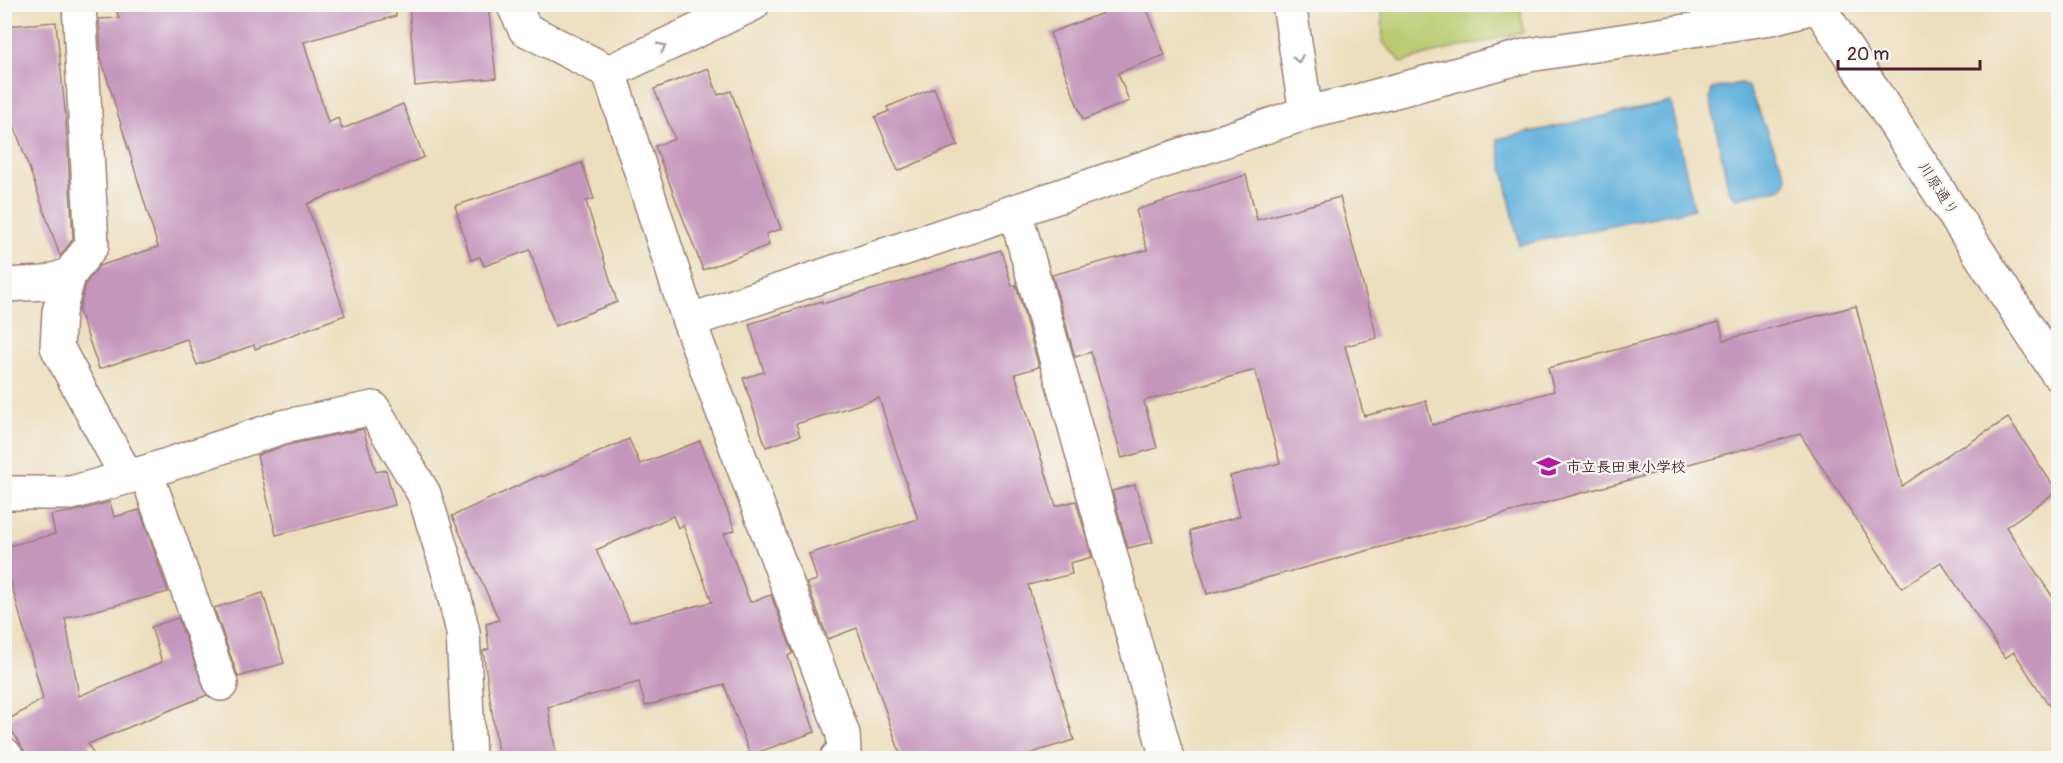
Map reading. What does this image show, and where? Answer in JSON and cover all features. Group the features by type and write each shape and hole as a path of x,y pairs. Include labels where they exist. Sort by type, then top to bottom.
{"street":[{"path":"80,4 92,245 69,274 59,312 57,347 136,475 221,684"},
{"path":"513,4 525,29 609,72 689,321 843,734 843,756"},
{"path":"609,72 753,4"},
{"path":"1289,4 1306,113"},
{"path":"689,321 1306,113 1529,55 1771,18 1820,5"},
{"name":"川原通り","path":"1820,5 2058,374"},
{"path":"1015,211 1167,759"},
{"path":"4,285 45,283 69,274"},
{"path":"4,493 71,493 136,475 282,427 373,408 424,494 449,574 463,632 470,759"},
{"path":"4,754 7,759"}],"green space":[{"path":"1382,5 1520,5 1523,33 1425,55 1402,63 1383,42"}],"water":[{"path":"1741,83 1748,87 1787,178 1783,188 1736,198 1729,192 1710,98 1712,89"},
{"path":"1671,102 1694,209 1519,245 1497,139"}],"building":[{"path":"114,4 395,4 396,16 304,42 328,123 338,118 342,129 403,104 424,157 307,204 345,315 255,349 254,345 197,365 187,339 99,369 79,311 86,283 99,266 158,247 101,58 99,19 119,18"},
{"path":"409,4 488,4 496,78 415,86"},
{"path":"1100,4 1145,4 1165,55 1118,73 1129,101 1083,120 1050,33 1103,13"},
{"path":"56,22 66,120 73,239 60,256 14,125 4,127 4,26"},
{"path":"708,68 718,95 731,91 781,229 766,234 769,245 703,270 655,146 675,139 654,89"},
{"path":"934,88 958,145 898,171 875,117 889,111 887,107"},
{"path":"582,163 594,199 586,201 617,302 555,326 530,250 484,266 480,257 471,260 455,206"},
{"path":"1246,175 1257,220 1340,197 1377,338 1345,346 1364,416 1426,401 1432,425 1554,391 1548,368 1719,322 1724,340 1856,306 1902,486 1962,445 1963,447 2008,418 2057,491 2006,527 2058,605 2058,719 2014,652 2005,658 1941,562 1902,588 1800,434 1207,594 1190,531 1240,516 1230,476 1280,463 1255,370 1144,401 1157,448 1122,458 1091,352 1075,357 1052,275 1147,250 1136,210"},
{"path":"1001,250 1012,286 1016,285 1039,367 1015,374 1056,506 1076,501 1092,557 1070,563 1072,574 1028,585 1074,740 1012,759 902,759 857,628 828,639 807,583 817,580 809,554 918,519 879,398 796,424 800,436 766,447 743,378 764,372 749,324 822,301 822,304 911,279"},
{"path":"363,429 376,472 386,470 395,505 276,535 257,455 287,445"},
{"path":"629,439 640,464 700,441 735,530 724,534 750,602 771,595 793,653 788,656 815,732 750,755 724,684 645,706 639,682 548,707 557,759 499,759 483,651 489,649 486,624 499,620 452,516 541,475 542,477","holes":["673,516 678,528 683,525 712,602 630,622 596,550"]},
{"path":"1135,485 1153,542 1128,548 1112,491"},
{"path":"110,502 114,517 140,510 168,592 65,618 79,696 162,662 151,627 178,618 207,695 88,744 96,759 29,759 6,721 43,699 4,557 4,547 55,534 51,515"},
{"path":"263,593 284,663 238,677 214,608"}],"place":[{"name":"市立長田東小学校","path":"1548,467"}]}
